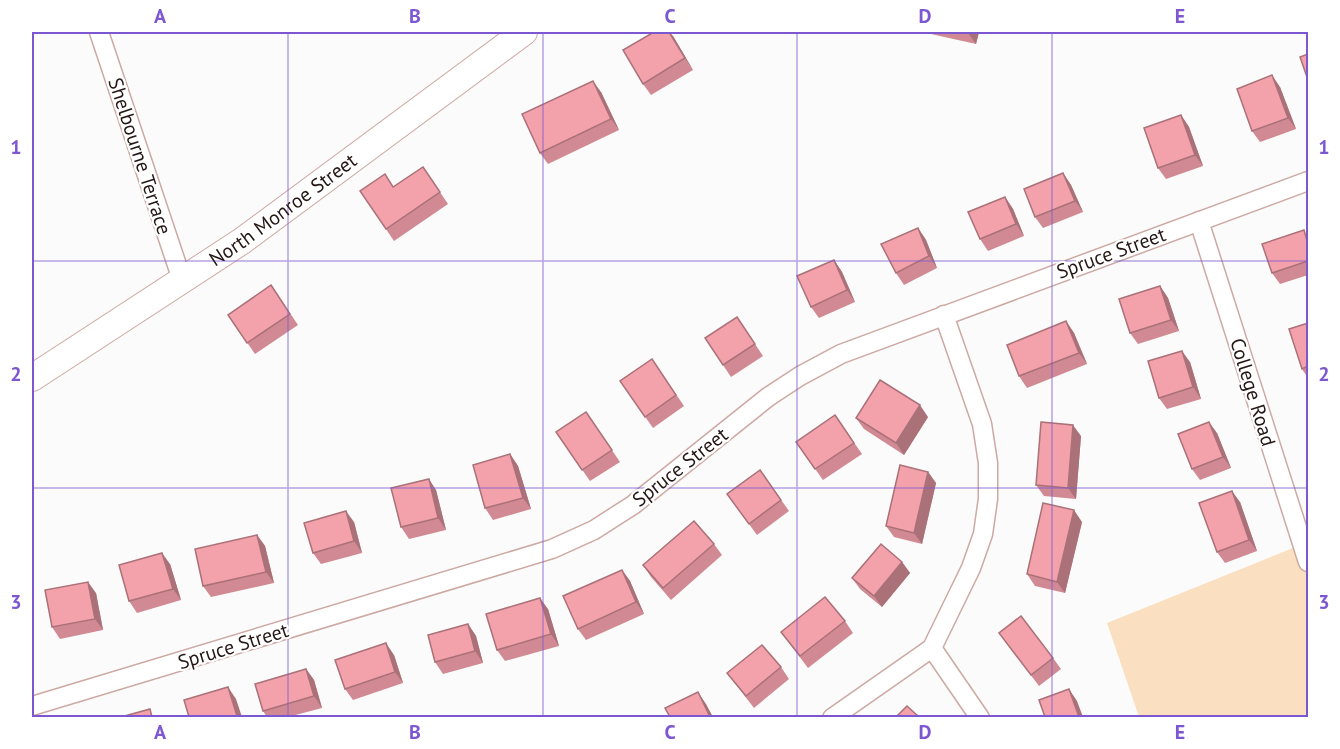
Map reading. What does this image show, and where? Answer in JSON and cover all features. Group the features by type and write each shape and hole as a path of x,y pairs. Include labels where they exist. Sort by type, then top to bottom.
{"main road":[{"name":"North Monroe Street","path":"32,378 242,241 524,32"}],"street":[{"name":"Shelbourne Terrace","path":"99,32 182,280"},
{"name":"Spruce Street","path":"32,706 552,549 594,530 633,505 768,397 800,376 849,351 1308,181"},
{"name":"College Road","path":"1199,221 1308,562"},
{"path":"832,717 932,648 971,568 983,534 988,499 988,463 982,424 944,315"},
{"path":"932,648 980,717"}],"shaded area":[{"path":"1308,542 1308,717 1139,717 1107,623"}],"building":[{"path":"654,32 669,32 685,58 643,84 623,50"},
{"path":"1308,54 1308,80 1300,57"},
{"path":"1272,75 1288,118 1252,131 1237,89"},
{"path":"593,81 611,119 540,153 522,114"},
{"path":"1181,115 1195,155 1158,168 1144,128"},
{"path":"423,167 440,192 386,229 360,191 385,174 393,187"},
{"path":"1063,173 1075,201 1035,217 1024,189"},
{"path":"1005,197 1016,224 980,239 968,212"},
{"path":"918,228 929,256 896,273 881,244"},
{"path":"1304,230 1308,244 1308,261 1272,273 1262,244"},
{"path":"834,260 847,290 811,307 797,276"},
{"path":"271,285 290,314 247,343 228,315"},
{"path":"1160,286 1171,320 1130,333 1119,299"},
{"path":"737,317 755,344 723,365 705,338"},
{"path":"1066,321 1079,353 1019,376 1007,345"},
{"path":"1308,323 1308,366 1302,369 1289,329"},
{"path":"1182,351 1193,387 1159,398 1148,361"},
{"path":"652,359 676,395 645,417 620,381"},
{"path":"880,380 920,405 896,443 856,418"},
{"path":"586,412 612,450 582,470 556,432"},
{"path":"835,415 854,443 815,469 796,442"},
{"path":"1041,422 1073,425 1068,488 1036,485"},
{"path":"1209,422 1223,457 1192,469 1178,434"},
{"path":"510,454 523,498 485,508 473,465"},
{"path":"900,465 928,472 914,533 886,526"},
{"path":"760,470 781,500 749,524 727,494"},
{"path":"429,479 438,518 401,527 391,488"},
{"path":"1232,491 1249,540 1217,552 1199,503"},
{"path":"1043,503 1074,510 1057,582 1027,574"},
{"path":"346,511 354,541 313,553 304,523"},
{"path":"694,521 714,544 663,588 643,565"},
{"path":"257,535 266,572 203,586 195,549"},
{"path":"881,544 902,562 874,596 852,578"},
{"path":"162,553 173,589 129,601 119,565"},
{"path":"622,570 636,602 578,629 563,596"},
{"path":"88,582 95,619 52,627 45,590"},
{"path":"825,597 845,621 800,656 781,632"},
{"path":"540,598 551,634 497,650 486,614"},
{"path":"1021,616 1053,658 1031,675 999,633"},
{"path":"468,624 475,651 435,662 428,635"},
{"path":"386,643 395,672 345,689 335,660"},
{"path":"762,645 781,667 746,696 727,673"},
{"path":"306,669 314,696 263,711 255,684"},
{"path":"228,687 237,716 189,717 184,700"},
{"path":"1069,689 1079,717 1045,717 1039,700"},
{"path":"698,692 710,717 670,717 665,708"},
{"path":"907,706 919,717 896,717"},
{"path":"150,709 152,717 121,717"}]}
